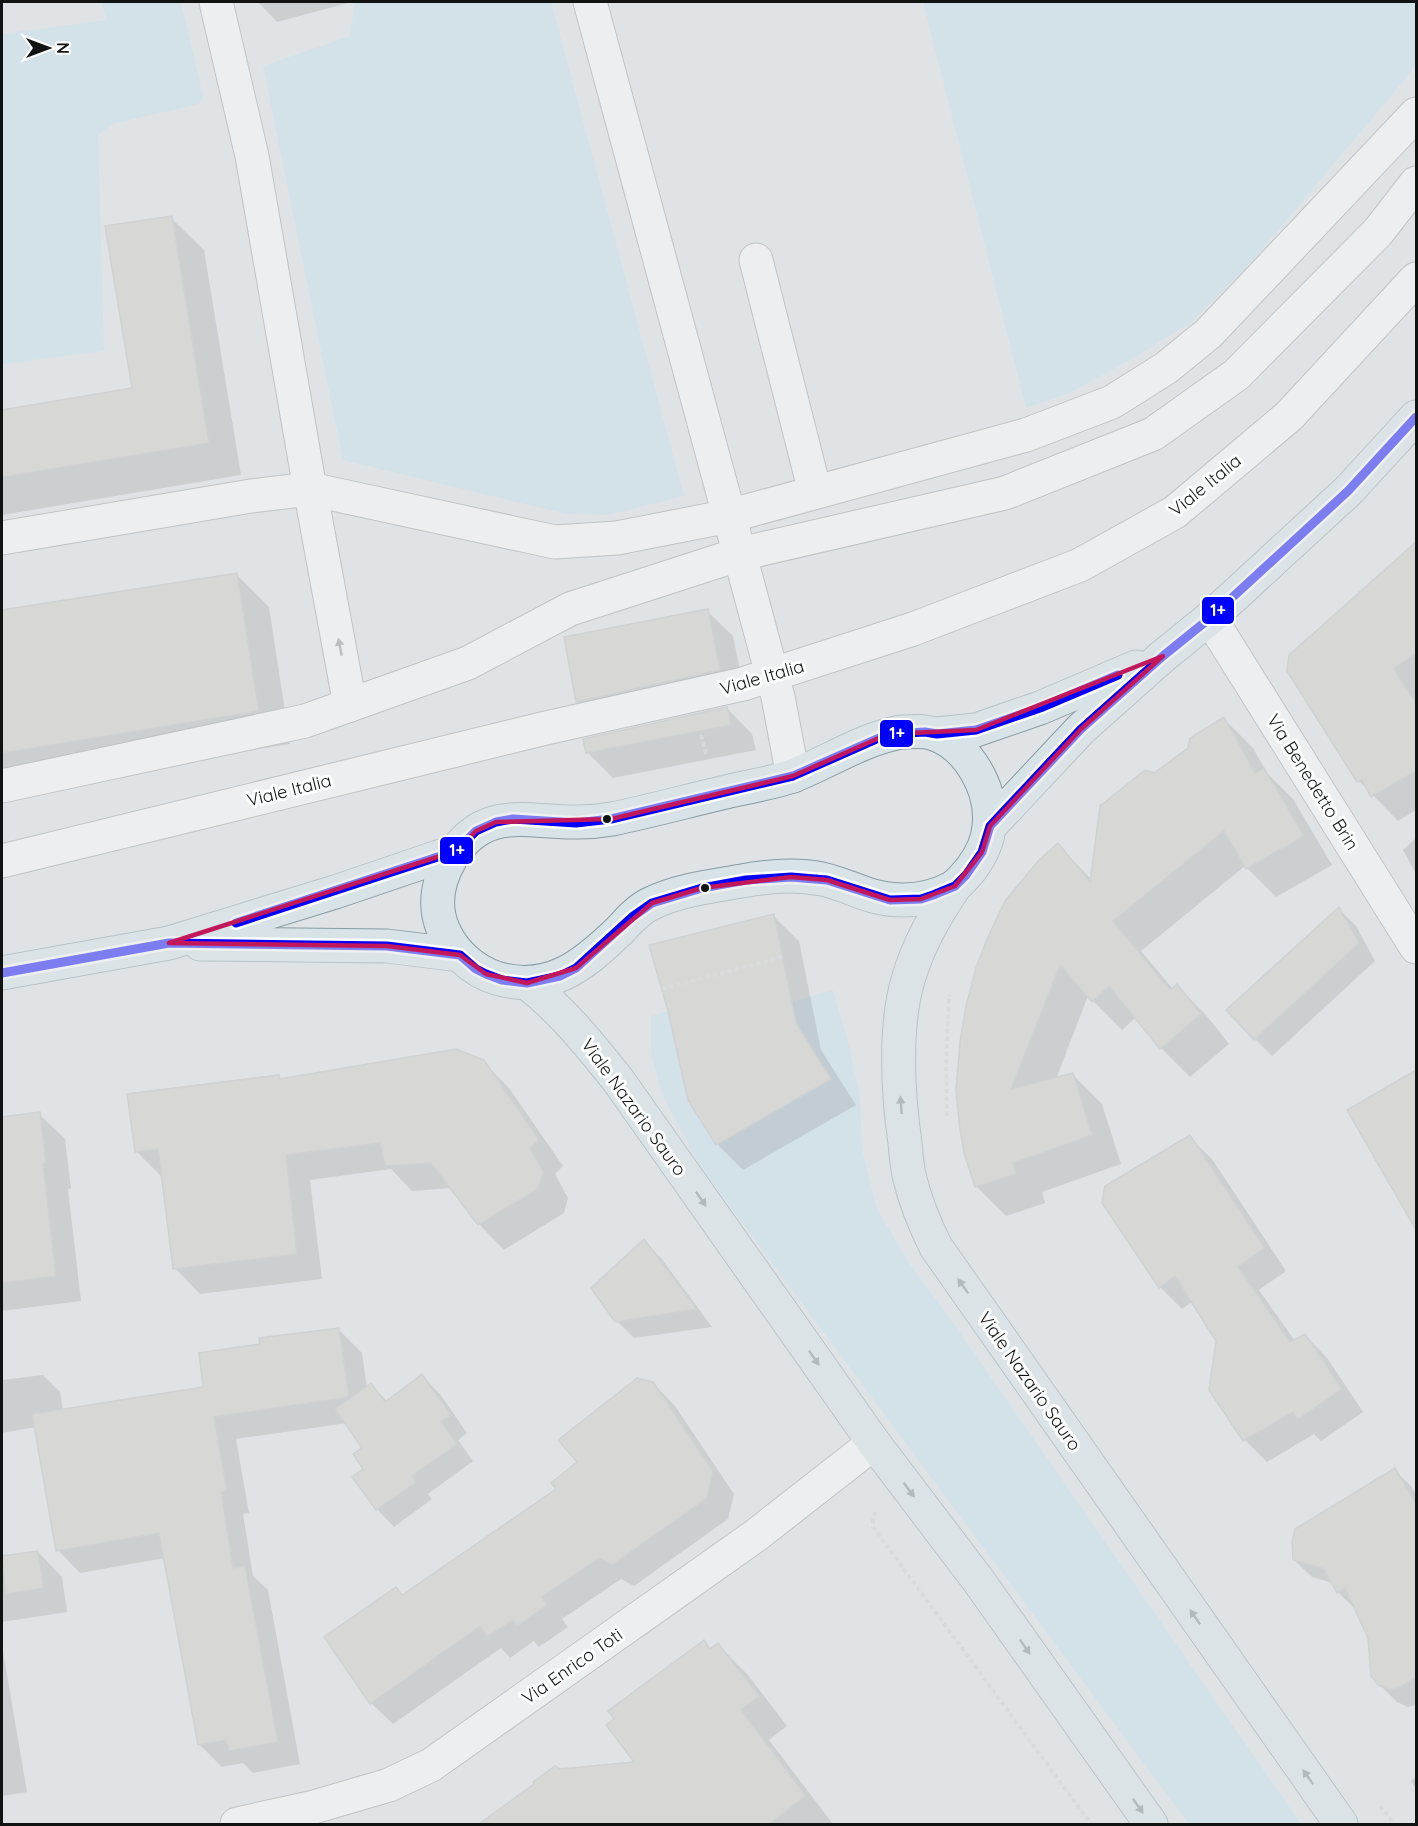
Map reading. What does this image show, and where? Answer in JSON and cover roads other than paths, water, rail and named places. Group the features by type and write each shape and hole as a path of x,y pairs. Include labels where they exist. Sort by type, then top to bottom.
{"main road":[{"path":"990,826 1081,729 1163,656 1210,618 1348,491 1416,417"},
{"path":"937,735 976,730 1040,708 1163,656"},
{"path":"955,886 921,899 906,900 873,896 840,884 814,878 768,878 702,888 652,903 637,913 576,968 560,976 527,982 508,981 486,975 460,956 441,926 438,905 441,882 456,851 476,831 496,822 513,819 576,823 612,819 793,776 888,735 925,732 937,735 957,748 968,758 976,771 985,795 990,826"},
{"name":"Viale Nazario Sauro","path":"990,826 982,852 929,924 907,980 899,1056 903,1128 909,1177 921,1217 943,1257 1341,1824"},
{"path":"2,973 169,943 335,892 456,851"},
{"path":"169,943 387,946 460,956"},
{"name":"Viale Nazario Sauro","path":"527,982 548,999 574,1026 618,1080 874,1443 978,1581 1151,1824"}],"street":[{"path":"216,2 252,156 310,489 351,705"},
{"path":"590,2 772,676 793,776"},
{"path":"2,538 251,496 310,489 555,542 617,538 729,516 1026,435 1112,402 1166,369 1209,333 1416,114"},
{"path":"2,786 305,721 468,663 570,609 740,554 1005,493 1152,434 1236,375 1378,232 1416,183"},
{"path":"756,260 815,492"},
{"name":"Viale Italia","path":"2,861 546,728 772,676 913,629 1080,565 1175,512 1289,416 1416,279"},
{"name":"Via Benedetto Brin","path":"1210,618 1416,947"},
{"name":"Via Enrico Toti","path":"237,1824 314,1807 380,1788 431,1765 755,1536 874,1443"}]}
